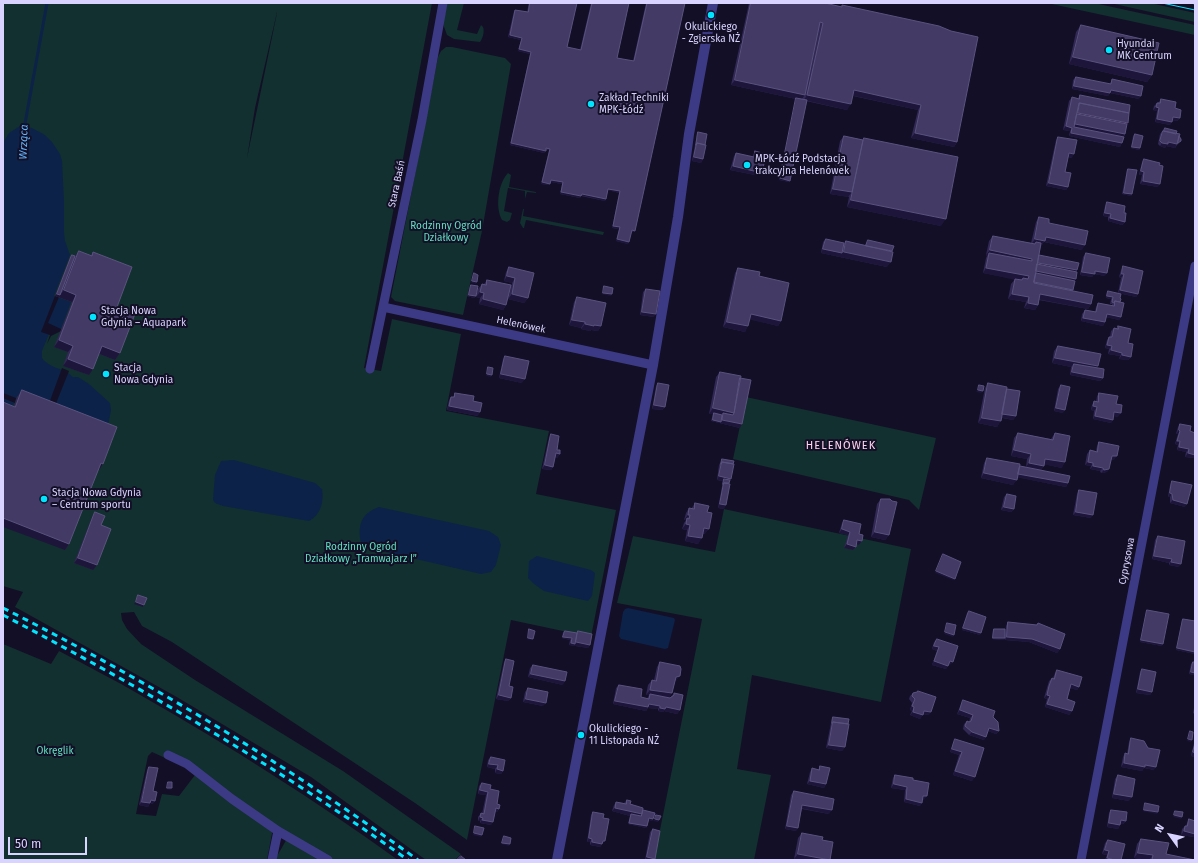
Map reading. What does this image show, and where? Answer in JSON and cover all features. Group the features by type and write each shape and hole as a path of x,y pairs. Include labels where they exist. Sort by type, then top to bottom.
{"street":[{"name":"Stara Baśń","path":"370,369 422,120 443,3"},
{"path":"557,860 653,365 678,217 689,134 713,3"},
{"name":"Cyprysowa","path":"1082,860 1195,266"},
{"name":"Helenówek","path":"383,307 653,365"},
{"path":"168,755 187,764 232,799 278,831 328,860"},
{"path":"272,860 278,831"}],"green space":[{"name":"Rodzinny Ogród Działkowy „Tramwajarz I”","path":"3,3 432,3 364,368 381,371 392,319 461,334 446,411 549,431 536,494 616,510 591,637 511,620 467,840 415,803 172,642 142,626 134,612 121,613 122,620 127,629 141,644 195,680 343,771 461,854 455,860 426,860 311,777 175,696 15,607 23,592 3,586","holes":["277,12 247,158 255,108"]},
{"path":"447,3 464,3 457,30 477,34 481,25 483,26 484,31 480,42 454,39 447,35 443,24"},
{"path":"1047,3 1094,3 1195,25 1195,35"},
{"path":"1110,3 1150,3 1195,13 1195,22"},
{"name":"Rodzinny Ogród Działkowy","path":"446,47 505,58 511,64 482,231 463,315 395,301 391,297 438,57 441,51"},
{"path":"508,173 511,175 509,187 536,193 527,192 525,199 525,191 508,188 504,211 512,213 510,220 507,222 502,220 498,202 502,183"},
{"path":"523,209 523,216 604,232 603,235 526,220 523,228 520,223"},
{"path":"746,397 936,438 919,510 909,500 733,459"},
{"path":"724,509 911,549 881,702 752,675 737,769 771,775 754,860 654,860 702,619 617,603 633,536 715,552"},
{"name":"Okręglik","path":"3,644 51,664 59,651 122,684 208,734 336,817 398,860 276,860 288,837 273,828 267,860 3,860","holes":["152,752 185,767 195,775 179,796 162,794 156,816 136,814 148,756"]}],"water":[{"path":"20,126 32,128 45,135 60,154 62,161 64,232 65,241 70,255 54,296 71,302 61,329 49,334 42,351 42,358 45,362 70,374 73,377 78,377 89,384 110,403 111,410 107,431 17,396 10,412 3,410 3,143 9,133"},
{"path":"234,460 315,483 322,489 322,503 319,511 309,521 223,506 215,503 213,500 215,475 221,461"},
{"path":"379,507 489,531 498,537 501,545 496,565 491,572 481,574 368,548 361,543 360,525 368,512"},
{"path":"537,556 591,570 595,573 592,596 588,601 544,591 534,584 528,578 529,561"},
{"path":"628,608 674,618 675,620 668,648 665,649 621,639 619,636 623,612"}],"pier":[{"path":"55,296 59,297 48,323 61,329 61,331 51,336 47,344 50,335 41,332"},
{"path":"62,368 69,371 53,411 47,409"},
{"path":"3,393 16,398 15,403 3,398"}],"building":[{"name":"Zakład Techniki MPK-Łódź","path":"530,3 577,3 567,47 581,50 592,3 629,3 617,58 634,61 647,3 685,3 635,231 632,230 629,242 617,239 620,227 613,226 620,191 608,189 606,199 582,194 581,196 561,192 563,182 551,180 550,184 542,182 550,149 546,148 546,151 511,143 531,52 519,49 522,38 510,35 515,10 528,12"},
{"path":"751,3 825,3 842,7 842,5 939,26 951,31 978,37 957,142 915,133 921,105 854,90 851,104 807,95 823,23 820,22 805,95 735,80"},
{"path":"1081,25 1159,43 1152,75 1073,57"},
{"path":"1076,77 1111,84 1112,79 1143,86 1141,96 1111,90 1110,93 1074,86"},
{"path":"1080,95 1130,105 1129,113 1079,103 1074,127 1124,137 1122,143 1071,133 1072,128 1066,126 1072,97 1079,99"},
{"path":"796,98 807,100 790,181 780,178"},
{"path":"1161,99 1176,102 1175,108 1181,110 1180,118 1173,117 1172,122 1157,119 1159,108 1156,107 1157,103 1160,103"},
{"path":"1080,103 1129,113 1128,123 1078,113"},
{"path":"1077,114 1127,124 1125,134 1075,124"},
{"path":"1165,128 1177,131 1176,134 1164,131"},
{"path":"1163,131 1180,134 1177,144 1168,142 1168,144 1162,143 1160,141"},
{"path":"698,132 707,134 705,145 697,143 696,145"},
{"path":"1135,134 1143,136 1140,148 1132,147"},
{"path":"844,136 863,140 852,192 833,189"},
{"path":"1179,136 1181,141 1178,143"},
{"path":"1058,137 1077,140 1074,154 1069,153 1065,172 1071,173 1068,187 1049,183"},
{"path":"864,138 958,157 946,219 851,200"},
{"path":"697,143 706,145 703,159 694,157"},
{"name":"MPK-Łódź Podstacja trakcyjna Helenówek","path":"755,151 766,154 762,173 733,166 736,153 754,157"},
{"path":"1144,159 1160,163 1159,165 1163,166 1160,184 1143,181 1144,172 1141,171"},
{"path":"1128,169 1137,170 1132,194 1124,193"},
{"path":"1107,202 1125,206 1125,222 1110,218 1111,214 1105,213"},
{"path":"1039,217 1049,219 1049,223 1088,231 1085,245 1046,237 1045,241 1035,239"},
{"path":"993,236 1035,244 1036,242 1041,243 1034,283 1093,295 1091,304 1040,294 1038,305 1028,303 1029,297 1012,294 1015,279 1028,279 1029,276 986,268 989,253 1032,261 1032,259 990,250"},
{"path":"826,239 844,243 842,253 823,249"},
{"path":"868,240 894,246 892,251 866,246"},
{"path":"846,241 893,252 891,262 844,252"},
{"name":"Stacja Nowa Gdynia – Aquapark","path":"79,251 92,256 93,252 132,267 117,307 135,314 120,353 102,346 93,369 68,359 73,346 59,340 76,295 64,290"},
{"path":"1086,253 1110,258 1107,273 1095,271 1095,274 1082,272"},
{"path":"72,255 75,256 60,295 57,294"},
{"path":"1039,255 1079,263 1077,270 1038,263"},
{"path":"1037,264 1077,272 1076,279 1036,271"},
{"path":"1123,266 1143,271 1138,294 1120,290 1124,274 1122,274"},
{"path":"509,267 534,273 528,298 512,294 515,278 507,276"},
{"path":"738,268 760,272 759,276 789,283 781,321 751,314 748,326 727,322"},
{"path":"474,273 478,275 477,282 472,281"},
{"path":"1036,273 1075,281 1073,290 1034,282"},
{"path":"487,280 511,285 506,305 483,299 484,293 480,292 482,284 486,285"},
{"path":"471,285 478,286 476,296 469,295"},
{"path":"604,286 613,288 612,294 603,293"},
{"path":"646,289 660,291 656,314 642,312"},
{"path":"1108,291 1121,294 1120,302 1112,302 1113,297 1107,296"},
{"path":"577,297 606,303 601,326 594,326 585,324 585,322 572,320"},
{"path":"1115,301 1124,303 1121,317 1107,314 1105,322 1083,318 1085,310 1096,312 1098,303 1114,306"},
{"path":"1118,326 1131,329 1128,343 1133,344 1131,357 1111,350 1112,346 1107,345 1109,337 1112,337 1114,328 1118,329"},
{"path":"1058,346 1101,354 1098,366 1055,358"},
{"path":"505,356 529,361 525,379 501,374"},
{"path":"1074,364 1104,369 1103,378 1072,372"},
{"path":"488,367 493,368 492,375 487,374"},
{"path":"720,372 741,376 734,413 713,408"},
{"path":"740,378 751,380 742,424 722,420 723,413 733,415 734,413"},
{"path":"658,383 669,385 665,407 654,405"},
{"path":"988,383 1007,387 1001,421 982,418"},
{"path":"979,385 984,386 983,391 978,390"},
{"path":"1061,385 1070,387 1065,410 1056,408"},
{"path":"1007,389 1020,391 1016,416 1002,414"},
{"name":"Stacja Nowa Gdynia – Centrum sportu","path":"22,390 117,427 69,544 3,518 3,402 15,407"},
{"path":"455,393 474,396 473,401 482,403 480,412 449,406 451,397 454,397"},
{"path":"1099,393 1118,396 1116,404 1122,405 1121,413 1114,412 1113,420 1095,416 1097,407 1093,406 1094,401 1098,402"},
{"path":"714,413 722,415 721,422 713,420"},
{"path":"1180,424 1191,426 1190,431 1195,433 1195,455 1188,453 1189,449 1179,447 1180,441 1177,441 1180,431"},
{"path":"1018,433 1053,440 1055,433 1070,436 1065,462 1045,459 1044,466 1029,463 1031,454 1014,450"},
{"path":"551,434 559,436 557,450 560,450 560,454 556,453 553,467 545,465"},
{"path":"1099,442 1119,446 1117,456 1112,456 1109,469 1104,470 1103,468 1093,466 1093,463 1088,462 1090,450 1097,452"},
{"path":"987,458 1020,464 1017,480 984,473"},
{"path":"722,459 734,461 733,464 722,462 721,464"},
{"path":"722,462 734,464 731,479 719,476"},
{"path":"1020,466 1070,476 1068,483 1018,474"},
{"path":"724,479 730,480 729,483 723,484"},
{"path":"1172,481 1192,485 1187,504 1173,500 1172,494 1170,493"},
{"path":"724,483 730,484 726,505 720,504"},
{"path":"1079,490 1097,493 1093,515 1076,512"},
{"path":"1007,494 1016,496 1014,509 1004,507"},
{"path":"881,499 890,499 897,502 889,535 875,532"},
{"path":"695,503 709,506 707,512 712,513 709,529 704,528 702,538 688,536 690,525 686,524 687,518 689,519 690,515 688,515 689,508 694,509"},
{"path":"95,512 105,516 101,525 111,529 97,565 78,558"},
{"path":"844,520 861,524 859,534 863,535 862,541 857,540 856,547 847,544 850,532 842,529"},
{"path":"1158,536 1185,541 1181,564 1171,562 1172,559 1154,556"},
{"path":"943,554 961,562 955,579 936,571"},
{"path":"138,595 147,598 144,605 136,602"},
{"path":"1147,610 1169,614 1163,644 1141,640"},
{"path":"969,611 986,617 981,633 963,628"},
{"path":"1183,619 1195,621 1195,652 1177,648"},
{"path":"1008,622 1037,625 1038,623 1065,634 1060,649 1032,639 1007,637"},
{"path":"947,623 956,625 954,635 945,632"},
{"path":"529,629 535,631 533,639 528,638"},
{"path":"994,629 1005,629 1005,638 993,638"},
{"path":"565,631 577,633 575,644 571,643 572,638 563,637"},
{"path":"578,631 592,634 590,645 576,642"},
{"path":"937,639 958,646 953,662 950,661 948,666 934,661 939,647 934,646"},
{"path":"506,659 514,661 509,686 513,687 511,698 499,695"},
{"path":"660,662 680,666 680,676 676,677 672,693 650,690 652,680 656,681"},
{"path":"1193,662 1195,662 1195,673 1191,672"},
{"path":"533,665 567,672 565,681 531,674"},
{"path":"1142,669 1156,672 1152,692 1138,689"},
{"path":"1057,670 1082,677 1079,687 1071,684 1067,699 1075,702 1072,711 1047,704 1050,696 1047,695 1049,686 1052,678 1054,679"},
{"path":"619,685 642,689 641,697 649,699 650,694 670,698 674,695 674,693 683,695 680,710 666,707 665,709 660,708 660,706 649,704 648,707 615,701"},
{"path":"528,688 548,692 546,703 526,699"},
{"path":"918,691 936,697 931,712 924,711 923,715 913,712 914,707 912,706 915,699 912,696 913,693"},
{"path":"963,700 995,711 993,717 998,722 999,731 989,728 986,737 972,732 965,726 967,721 971,721 973,715 960,710"},
{"path":"833,717 849,719 848,724 832,723"},
{"path":"833,722 849,724 845,747 829,745"},
{"path":"1190,731 1193,732 1192,740 1188,739"},
{"path":"1131,738 1144,741 1148,748 1160,750 1156,767 1145,765 1145,767 1124,763 1125,753 1128,754"},
{"path":"955,739 984,748 975,777 955,771 962,752 952,749"},
{"path":"491,757 505,760 503,771 497,769 498,765 489,764"},
{"path":"820,766 830,768 826,784 810,781 812,768 819,770"},
{"path":"149,767 158,768 153,791 157,792 155,801 151,800 150,803 142,802"},
{"path":"895,775 913,778 913,780 929,783 927,796 923,796 922,803 906,799 907,787 894,784"},
{"path":"1118,775 1135,779 1132,797 1114,794"},
{"path":"168,782 172,782 172,788 167,788"},
{"path":"482,783 491,785 490,789 499,791 497,804 500,805 499,809 496,808 493,822 482,820 483,818 480,817 481,813 484,814 488,792 480,790"},
{"path":"794,791 834,799 832,810 802,805 798,828 787,826"},
{"path":"627,800 631,801 630,804 643,808 642,814 615,808 616,802 626,804"},
{"path":"1145,803 1159,806 1158,812 1144,810"},
{"path":"643,810 655,813 653,819 649,818 647,826 629,823 631,814 641,816"},
{"path":"1111,810 1127,812 1126,821 1121,820 1120,825 1109,823"},
{"path":"1175,811 1183,812 1182,817 1174,815"},
{"path":"593,812 604,814 603,818 609,819 605,841 603,841 602,844 592,842 592,839 589,838"},
{"path":"656,815 661,816 659,820 655,819"},
{"path":"1189,819 1195,821 1195,834 1184,831"},
{"path":"475,826 484,828 482,835 474,833"},
{"path":"653,829 660,831 655,859 647,857"},
{"path":"802,833 823,837 822,840 833,842 830,860 798,854"},
{"path":"504,836 511,838 510,844 502,843"},
{"path":"1141,839 1169,843 1166,854 1195,860 1152,860 1153,855 1138,853"},
{"path":"1108,840 1125,844 1121,860 1107,858 1109,851 1105,850"},
{"path":"461,856 466,860 459,860 458,859"}],"waterway":[{"name":"Wrząca","path":"24,129 47,3"}],"tram line":[{"path":"1162,3 1195,10"},
{"path":"1190,3 1195,4"}],"railway":[{"path":"3,608 111,665 216,726 318,791 418,860"},
{"path":"3,615 107,671 210,730 310,793 408,860"}],"place":[{"name":"Okulickiego - Zgierska NŻ","path":"711,15"},
{"name":"Hyundai MK Centrum","path":"1109,50"},
{"name":"Zakład Techniki MPK-Łódź","path":"591,104"},
{"name":"MPK-Łódź Podstacja trakcyjna Helenówek","path":"747,165"},
{"name":"Stacja Nowa Gdynia – Aquapark","path":"93,317"},
{"name":"Stacja Nowa Gdynia","path":"106,374"},
{"name":"Stacja Nowa Gdynia – Centrum sportu","path":"44,499"},
{"name":"Okulickiego - 11 Listopada NŻ","path":"581,735"}],"district":[{"name":"HELENÓWEK","path":"841,446"}]}
